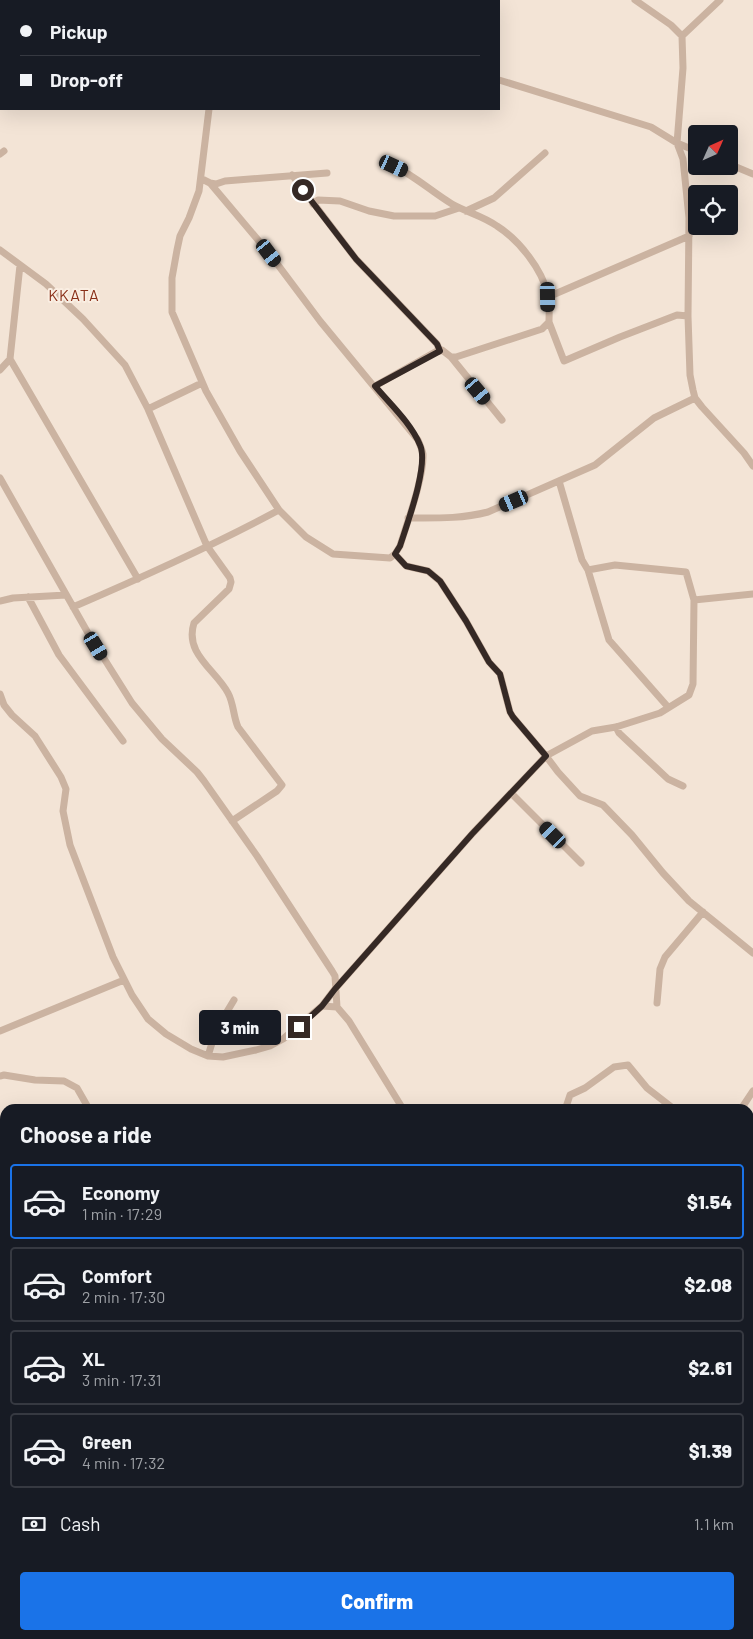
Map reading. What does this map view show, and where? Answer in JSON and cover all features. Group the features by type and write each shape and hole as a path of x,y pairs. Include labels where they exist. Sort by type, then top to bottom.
{"street":[{"path":"635,0 671,25 682,36 683,68 678,143 683,159 689,236 688,316 690,375 695,398 744,453 753,466"},
{"path":"682,36 720,0"},
{"path":"500,80 651,127 688,147"},
{"path":"206,181 269,253 320,321 414,433 421,446 422,462 417,488 400,546 390,558 332,554 302,533 279,510 240,451 206,391 176,324 172,312 172,278 180,236 206,181 209,110"},
{"path":"466,211 494,198 545,153"},
{"path":"394,166 459,208 496,225 522,248 540,277 548,297 549,322 564,361 669,318 678,315 688,316"},
{"path":"738,168 753,174"},
{"path":"206,181 216,184 225,181 327,173"},
{"path":"292,175 356,259 437,344 440,351 451,357 502,420"},
{"path":"313,204 318,200 340,201 369,211 394,216 435,216 459,208"},
{"path":"548,297 689,236"},
{"path":"0,250 46,284 77,313 125,366 148,409 208,546 230,578 231,586 194,623 194,641 202,662 229,695 238,727 282,785 232,821"},
{"path":"0,370 10,359 20,265"},
{"path":"451,357 542,329 549,322"},
{"path":"375,386 440,351"},
{"path":"10,359 138,579"},
{"path":"148,409 202,383"},
{"path":"408,518 451,518 488,512 595,465 654,418 695,398"},
{"path":"0,478 73,607 132,703 162,739 197,772 332,971 335,976 337,1007 348,1021 400,1104"},
{"path":"559,481 582,560 588,570 609,640 668,707"},
{"path":"73,607 138,579 279,510"},
{"path":"395,554 406,566 428,571 440,581 466,621 489,662 500,674 513,717 558,772 580,796 603,805 632,835 689,901 753,954"},
{"path":"0,694 4,705 12,715 35,736 61,777 66,789 63,810 70,845 113,956 132,996 148,1019 166,1034 191,1049 208,1056 239,1055 270,1046 284,1038 322,1006 335,989 546,756 592,731 616,727 660,714 689,695 693,684 694,600 686,572 615,565 588,570"},
{"path":"694,600 753,594"},
{"path":"0,601 66,595"},
{"path":"28,597 58,655 124,741"},
{"path":"616,727 619,733 668,779 683,786"},
{"path":"511,793 581,863"},
{"path":"657,1003 660,968 665,957 703,912"},
{"path":"0,1031 124,980"},
{"path":"208,1056 216,1030 234,1000"},
{"path":"322,1006 337,1007"},
{"path":"567,1104 570,1095 585,1088 614,1067 628,1064 647,1088 668,1104"},
{"path":"0,1076 64,1081 77,1088 86,1104"},
{"path":"744,1104 753,1091"}],"district":[{"name":"KKATA","path":"74,294"}],"route":[{"path":"299,1027 322,1006 472,834 546,756 513,717 500,674 489,662 466,621 440,581 428,571 406,566 395,554 400,546 417,488 423,454 414,433 375,386 440,351 437,344 356,259 303,190"}]}
